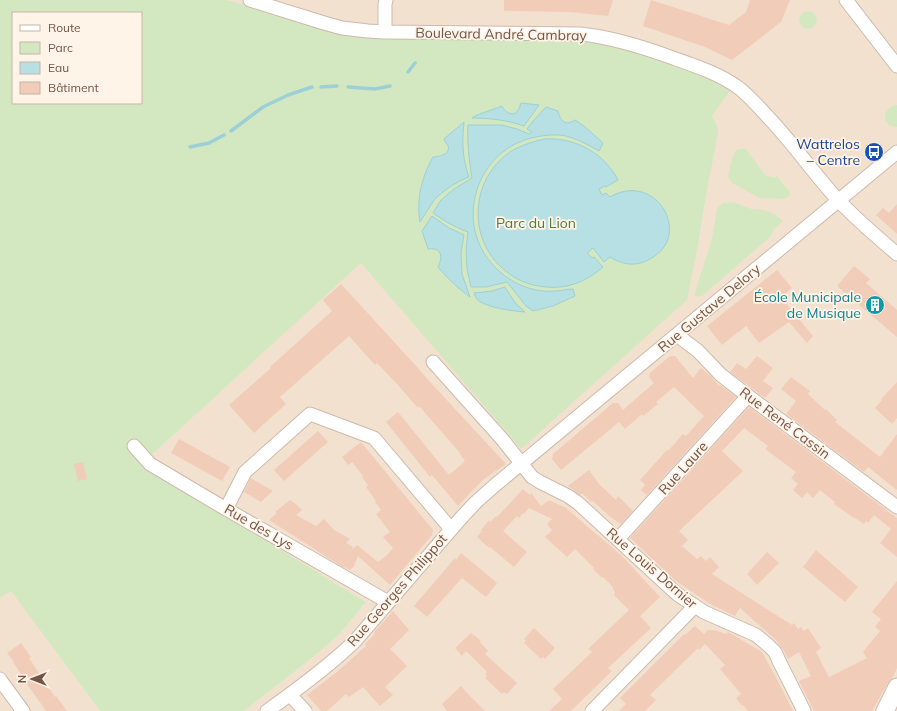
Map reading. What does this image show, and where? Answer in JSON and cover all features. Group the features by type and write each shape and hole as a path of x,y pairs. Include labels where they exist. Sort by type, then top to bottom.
{"street":[{"name":"Boulevard André Cambray","path":"250,0 342,28 385,32 588,34 630,44 688,63 724,79 740,89 749,97 780,130 839,201 859,221 897,254"},
{"path":"385,32 386,0"},
{"path":"846,0 897,66"},
{"name":"Rue Gustave Delory","path":"522,463 897,152"},
{"name":"Rue René Cassin","path":"677,335 698,351 722,375 748,396 897,507"},
{"name":"Rue Louis Dornier","path":"433,362 522,463 532,477 578,503 677,594 704,612 756,635 769,646 775,652 804,711"},
{"name":"Rue Laure","path":"618,539 748,396"},
{"path":"226,509 245,472 310,414 374,438 451,528"},
{"name":"Rue des Lys","path":"134,446 150,464 388,602"},
{"name":"Rue Georges Philippot","path":"267,711 330,664 355,641 451,528 480,498 522,463"},
{"path":"592,711 695,606"},
{"path":"0,681 22,711"},
{"path":"885,711 897,687"},
{"path":"290,695 305,711"}],"shaded area":[{"path":"228,0 897,0 897,711 244,711 338,636 366,602 143,465 144,462 361,262 521,449 699,240 707,190 714,119 712,116 731,90 589,40 496,40 363,36 291,19"},
{"path":"11,590 100,711 0,711 0,598"}],"green space":[{"name":"Parc du Lion","path":"0,0 228,0 291,19 363,36 496,40 589,40 669,59 731,90 712,116 717,125 718,133 687,300 521,449 361,263 144,462 143,465 366,602 338,636 244,711 100,711 11,591 0,598"},
{"path":"808,11 814,14 817,20 814,26 808,29 802,26 799,20 802,14"},
{"path":"897,105 897,127 888,124 885,117 888,109"},
{"path":"746,149 765,175 774,178 777,176 791,194 785,199 759,198 732,183 728,177 730,166 736,150"},
{"path":"733,202 751,209 764,210 774,214 783,221 774,229 770,237 702,296 695,296 712,239 717,208 723,203"}],"water":[{"path":"521,103 539,105 524,126 511,122 485,118 472,118 502,106 507,112 514,114 519,109"},
{"path":"546,107 558,111 562,120 566,123 575,120 584,126 603,143 599,151 583,142 558,135 536,137 515,144 498,156 485,172 477,190 473,210 475,230 482,250 501,273 522,286 530,289 557,291 573,289 575,296 553,306 533,311 526,306 507,282 486,287 471,287 467,269 466,249 468,232 450,224 433,213 441,200 454,189 472,178 468,152 468,125 502,125 529,134 532,132 527,129"},
{"path":"464,122 463,150 469,177 455,184 438,196 420,222 419,197 423,180 429,165 433,157 442,156 448,151 448,145 444,139"},
{"path":"544,139 556,139 577,144 597,155 605,162 618,180 599,189 602,195 606,193 610,197 627,191 642,192 654,199 664,209 669,222 669,236 663,249 645,262 630,264 620,262 610,257 604,262 593,248 587,253 592,258 594,257 603,267 584,280 562,287 534,285 522,281 505,271 489,253 482,238 478,207 481,191 488,176 497,163 510,152 522,146"},
{"path":"432,216 449,228 464,235 461,252 462,274 470,297 453,283 438,267 441,260 439,251 428,249 422,231"},
{"path":"505,287 516,304 525,312 489,306 478,300 474,293 492,291"}],"building":[{"path":"504,0 613,0 608,16 570,12 504,11"},
{"path":"651,0 729,25 746,12 750,0 790,0 781,22 732,60 705,47 643,26"},
{"path":"897,204 897,234 876,215 883,208 889,213"},
{"name":"École Municipale de Musique","path":"854,266 870,279 866,283 897,310 897,337 837,286"},
{"path":"777,270 792,288 781,297 813,336 807,343 789,322 759,343 746,326 722,345 707,326"},
{"path":"341,284 506,464 484,479 458,506 432,475 430,477 386,422 398,412 449,475 465,461 460,453 419,406 418,408 377,363 375,365 349,336 280,397 286,404 254,433 229,405 332,311 323,300"},
{"path":"670,356 675,356 693,378 701,368 711,376 719,386 720,385 736,397 647,495 641,490 645,485 640,480 683,434 686,436 704,416 674,387 656,402 658,404 643,416 642,414 625,429 619,422 561,470 552,459 553,454 613,403 618,403 623,410 654,383 649,377 650,373"},
{"path":"757,356 773,368 763,381 773,388 765,398 730,372 737,363 746,369"},
{"path":"791,377 810,391 808,394 837,420 835,422 880,457 897,434 897,490 868,467 864,472 786,414 796,401 781,389"},
{"path":"897,382 897,418 892,424 875,408 882,400 881,399"},
{"path":"749,407 897,518 897,557 880,543 891,529 874,515 868,523 866,521 864,524 834,504 835,502 820,490 813,498 807,492 802,498 793,490 798,484 791,478 796,472 765,449 768,446 744,428 722,451 743,471 679,531 688,540 682,546 697,559 701,556 706,561 710,557 719,567 712,574 792,625 794,623 798,629 801,627 804,631 808,628 821,648 816,652 829,677 867,658 863,652 880,631 875,627 881,619 872,612 897,581 897,668 892,679 888,683 872,711 814,711 799,681 811,676 799,652 788,659 777,641 740,608 735,616 710,604 676,581 630,538"},
{"path":"318,431 328,442 284,481 274,470"},
{"path":"179,439 230,467 222,481 171,453"},
{"path":"361,442 433,530 432,535 390,585 358,556 354,566 350,570 345,567 344,568 269,520 277,513 275,512 290,500 302,510 296,515 316,526 324,519 334,530 350,539 346,543 353,547 352,550 357,545 378,562 387,555 393,548 383,537 390,532 376,514 381,510 366,487 368,485 362,477 363,476 352,462 348,465 342,457"},
{"path":"83,462 87,479 78,481 74,464"},
{"path":"589,470 599,484 616,500 618,496 633,511 621,524 609,516 593,501 591,502 582,493 580,495 568,486"},
{"path":"251,478 273,491 261,502 244,492"},
{"path":"523,489 530,495 531,493 541,506 548,501 551,501 566,508 622,556 660,597 640,616 651,628 608,668 612,671 571,711 549,711 562,699 553,689 592,652 588,649 629,610 614,595 615,593 612,586 593,569 594,568 575,549 567,557 545,537 552,530 547,524 552,519 529,508 519,518 517,516 503,531 527,552 514,567 477,537 489,520 490,522 496,516 497,517"},
{"path":"816,550 858,587 845,602 803,567"},
{"path":"767,552 779,563 757,585 747,574"},
{"path":"461,553 497,583 486,597 462,578 427,617 414,606"},
{"path":"393,611 409,630 390,649 407,666 385,687 393,695 380,706 363,687 349,697 346,694 327,711 321,711 307,695 338,671 366,646 365,644 375,634 374,632"},
{"path":"695,626 704,634 708,630 714,630 726,634 728,632 762,652 793,711 748,711 736,698 741,694 720,669 725,665 705,644 699,650 698,648 650,695 656,700 645,711 619,711 626,704 620,698 684,634 685,635"},
{"path":"534,628 555,648 545,659 543,657 541,659 524,643 526,641 524,639"},
{"path":"471,633 481,641 480,642 488,651 485,654 517,683 507,694 504,692 502,694 485,678 487,676 485,674 487,672 466,651 462,656 455,648"},
{"path":"21,643 31,657 29,658 55,697 56,696 67,711 46,711 19,675 21,674 7,653"},
{"path":"461,686 485,711 447,711 442,704"}],"waterway":[{"path":"408,72 415,63"},
{"path":"321,87 337,86"},
{"path":"348,87 375,89 390,86"},
{"path":"231,131 263,107 288,95 312,87"},
{"path":"190,147 209,143 224,135"}],"place":[{"name":"Wattrelos – Centre","path":"874,152"},
{"name":"École Municipale de Musique","path":"875,305"}]}
